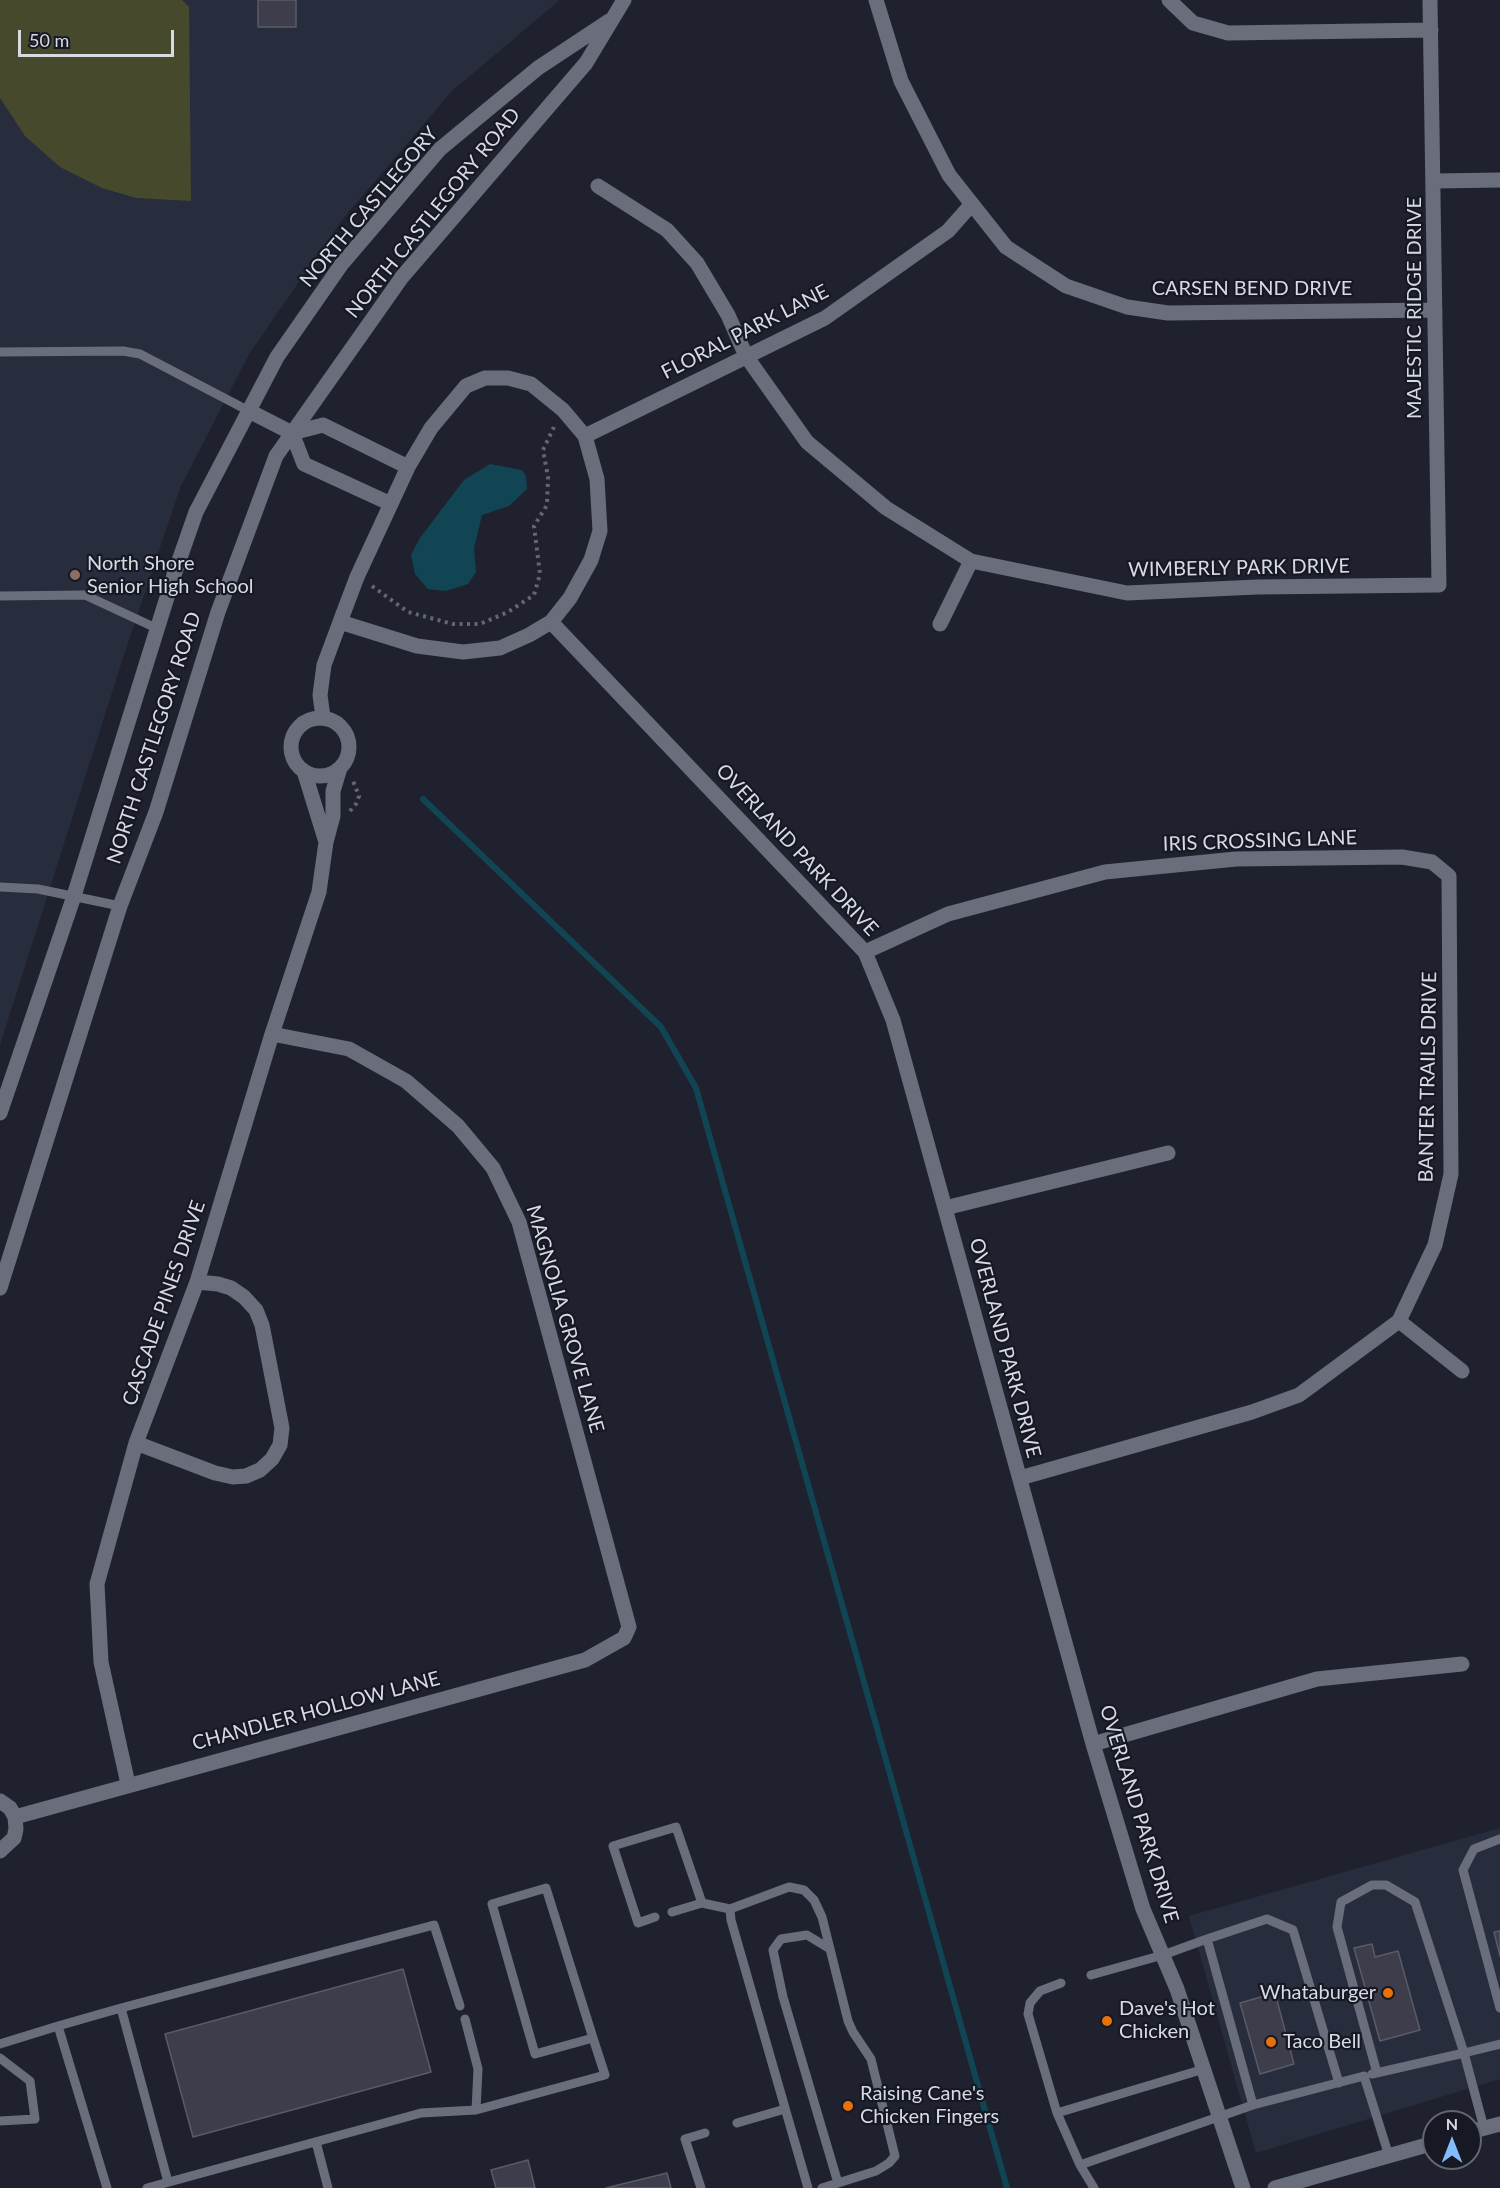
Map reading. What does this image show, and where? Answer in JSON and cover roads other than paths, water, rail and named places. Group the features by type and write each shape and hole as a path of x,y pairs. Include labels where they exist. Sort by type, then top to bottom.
{"street":[{"name":"NORTH CASTLEGORY","path":"158,629 196,512 277,357 341,265 440,149 538,68 612,19 624,0"},
{"name":"CARSEN BEND DRIVE","path":"876,0 901,81 949,175 970,205 1006,247 1066,286 1127,307 1168,313 1435,310"},
{"path":"1169,0 1193,23 1228,33 1431,30"},
{"name":"MAJESTIC RIDGE DRIVE","path":"1430,0 1435,181 1439,585"},
{"name":"NORTH CASTLEGORY ROAD","path":"0,1288 120,906 156,812 218,612 276,456 402,277 586,63 612,19"},
{"path":"1435,181 1500,180"},
{"name":"WIMBERLY PARK DRIVE","path":"598,186 667,230 697,263 728,315 746,357 807,442 886,508 970,561 1127,593 1257,587 1439,585"},
{"name":"FLORAL PARK LANE","path":"585,436 825,318 948,231 970,205"},
{"path":"322,717 320,695 324,665 340,622 357,577 408,468 431,428 452,399 466,386 485,378 508,378 531,384 562,410 585,436 597,479 600,531 591,561 570,598 551,622 500,648 463,652 417,646 340,622"},
{"path":"249,411 292,433 304,464 391,504"},
{"path":"292,433 322,425 408,468"},
{"path":"940,624 970,561"},
{"name":"OVERLAND PARK DRIVE","path":"551,622 865,952 893,1020 1093,1744 1143,1909 1177,1989 1243,2188"},
{"name":"NORTH CASTLEGORY ROAD","path":"0,1113 75,896 158,629"},
{"path":"322,717 336,722 348,738 346,760 340,768 321,776 304,771 292,755 291,739 303,723 322,717"},
{"name":"CASCADE PINES DRIVE","path":"128,1784 101,1662 97,1584 136,1443 197,1282 272,1034 319,892 326,842 333,816 333,792 340,768"},
{"name":"CASCADE PINES DRIVE","path":"304,771 326,842"},
{"name":"IRIS CROSSING LANE","path":"865,952 948,914 1105,872 1236,859 1402,857 1432,862 1449,876"},
{"name":"BANTER TRAILS DRIVE","path":"1020,1478 1252,1413 1299,1395 1399,1320 1435,1245 1451,1174 1449,876"},
{"name":"MAGNOLIA GROVE LANE","path":"272,1034 349,1049 406,1081 458,1126 493,1168 519,1222 535,1279 560,1379 626,1609 629,1626 624,1638"},
{"path":"945,1208 1168,1153"},
{"path":"136,1443 215,1473 233,1477 246,1476 260,1470 272,1459 280,1445 282,1428 262,1325 256,1311 244,1297 231,1288 219,1284 197,1282"},
{"path":"1399,1320 1462,1371"},
{"name":"CHANDLER HOLLOW LANE","path":"15,1817 128,1784 585,1660 624,1638"},
{"path":"1093,1744 1317,1679 1462,1664"},
{"path":"0,1801 10,1808 15,1817 14,1839 0,1851"},
{"path":"1482,2129 1500,2124"},
{"path":"1275,2188 1422,2146"}],"lane":[{"path":"0,352 123,351 140,354 249,411"},
{"path":"0,596 85,595 158,629"},
{"path":"0,887 38,889 120,906"},
{"path":"654,1917 638,1923 613,1846 676,1827 702,1904"},
{"path":"1500,1839 1474,1849 1463,1870 1500,2008"},
{"path":"1377,2073 1337,1927 1341,1902 1372,1885 1386,1885 1415,1902 1464,2052 1474,2110"},
{"path":"672,1912 702,1904 730,1909 789,1887 804,1890 814,1900 822,1917 853,2032 871,2059 895,2156 876,2171 822,2188"},
{"path":"147,2188 421,2113 476,2110 605,2075 546,1888 492,1904 535,2054 593,2038"},
{"path":"730,1909 731,1920 808,2188"},
{"path":"1091,1975 1163,1955 1267,1919 1293,1930 1339,2083"},
{"path":"0,2044 121,2008 434,1925 460,2006"},
{"path":"831,1950 807,1935 781,1939 773,1950 786,2008 838,2183"},
{"path":"1207,1939 1253,2105"},
{"path":"1061,1983 1040,1991 1030,2003 1028,2014 1057,2113 1080,2165 1094,2188"},
{"path":"121,2008 168,2182"},
{"path":"465,2019 478,2069 476,2110"},
{"path":"58,2026 107,2188"},
{"path":"1080,2165 1253,2105 1500,2044"},
{"path":"0,2058 30,2081 35,2119 0,2121"},
{"path":"1057,2113 1204,2069"},
{"path":"1364,2076 1389,2156"},
{"path":"736,2123 785,2109"},
{"path":"701,2188 685,2139 705,2133"},
{"path":"316,2142 328,2188"}],"waterway":[{"path":"423,799 661,1027 696,1088 1007,2188"}],"place":[{"name":"North Shore Senior High School","path":"75,575"},
{"name":"Whataburger","path":"1388,1993"},
{"name":"Dave's Hot Chicken","path":"1107,2021"},
{"name":"Taco Bell","path":"1271,2042"},
{"name":"Raising Cane's Chicken Fingers","path":"848,2106"}]}
